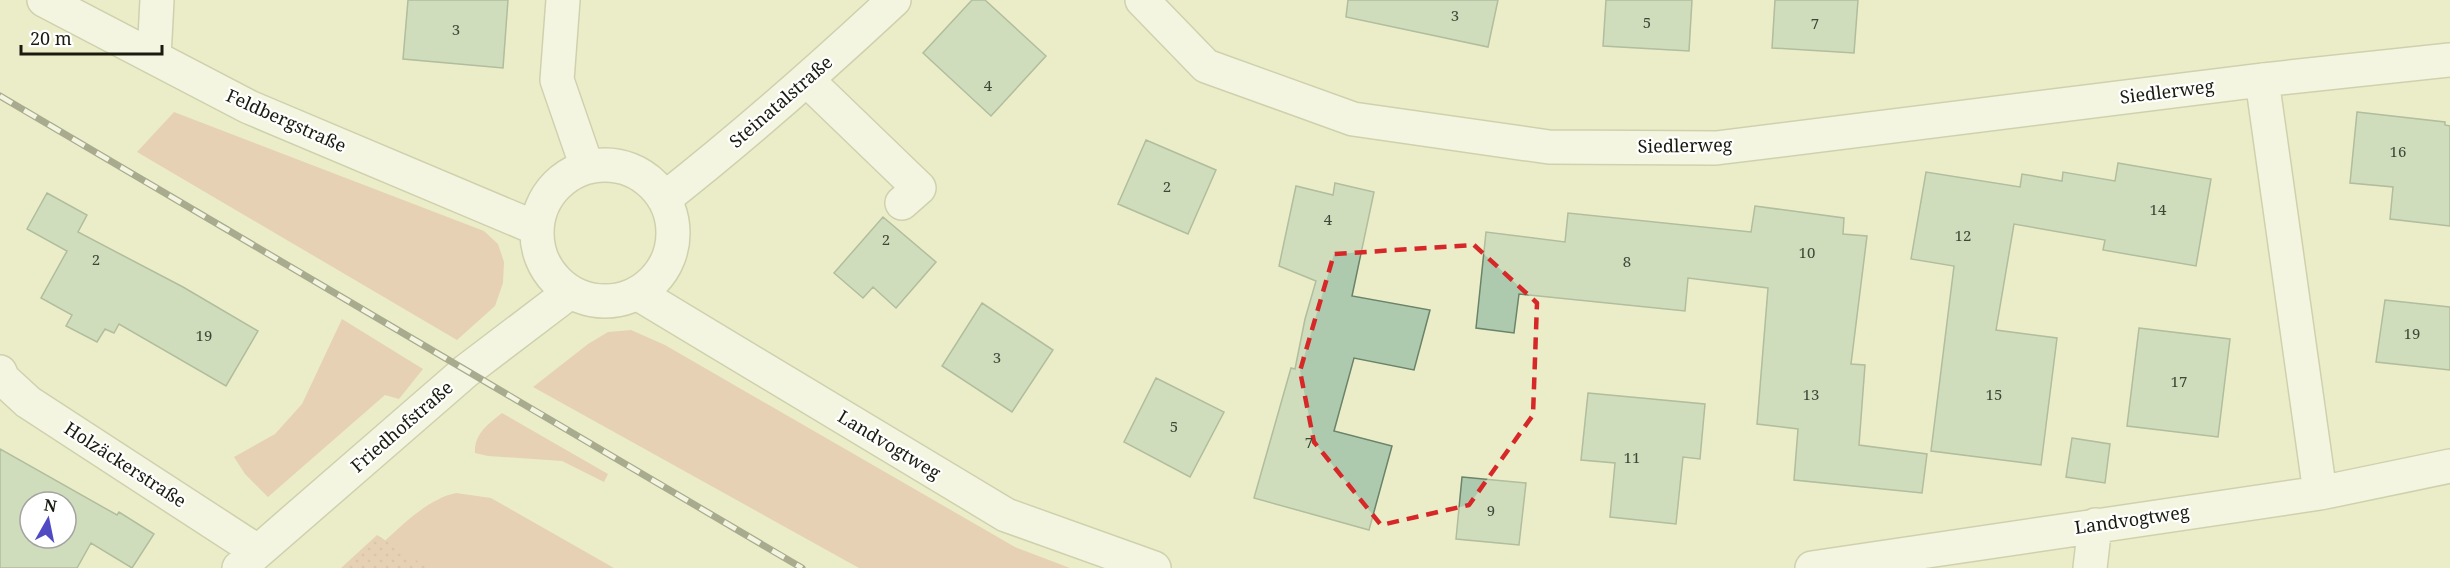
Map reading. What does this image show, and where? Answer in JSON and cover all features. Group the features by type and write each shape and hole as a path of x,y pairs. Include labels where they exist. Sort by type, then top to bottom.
{"street":[{"name":"Feldbergstraße","path":"44,0 249,107 536,228"},
{"path":"154,57 157,0"},
{"path":"563,0 557,80 587,166"},
{"name":"Steinatalstraße","path":"664,199 735,143 894,0"},
{"name":"Siedlerweg","path":"1142,0 1206,66 1353,119 1549,147 1716,148 2262,80 2450,60"},
{"path":"807,80 919,188 902,203"},
{"path":"2262,80 2320,493"},
{"path":"609,165 631,170 650,181 664,199 672,219 673,241 667,262 655,280 637,293 615,301 592,300 570,292 544,265 537,247 536,228 541,207 552,189 567,175 587,166 609,165"},
{"name":"Friedhofstraße","path":"248,560 466,371 570,292"},
{"name":"Landvogtweg","path":"637,293 1006,515 1154,568"},
{"name":"Holzäckerstraße","path":"0,372 3,379 28,402 248,560"},
{"name":"Landvogtweg","path":"1812,568 2320,493 2450,465"},
{"path":"2091,568 2095,525"}],"highlighted area":[{"path":"1474,245 1537,303 1533,415 1469,505 1381,525 1314,442 1300,371 1334,254"}],"shaded area":[{"path":"174,112 484,231 498,244 504,262 503,283 495,306 457,340 137,152"},
{"path":"342,319 423,369 399,399 385,395 268,497 245,474 234,457 275,434 302,404"},
{"path":"631,330 665,345 1015,547 1070,568 859,568 533,387 588,344 608,332"},
{"path":"502,413 608,474 604,482 562,461 475,453 479,435"},
{"path":"456,493 491,498 614,568 354,568 415,514 428,505"},
{"path":"377,535 428,568 341,568"}],"building":[{"path":"408,0 508,0 503,68 403,59"},
{"path":"972,0 985,0 1046,56 991,116 923,53"},
{"path":"1348,0 1498,0 1488,47 1346,17"},
{"path":"1606,0 1692,0 1689,51 1603,46"},
{"path":"1775,0 1858,0 1854,53 1772,48"},
{"path":"2357,112 2445,122 2445,125 2450,126 2450,226 2390,219 2393,187 2350,183"},
{"path":"1146,140 1216,170 1188,234 1118,204"},
{"path":"2118,163 2211,179 2196,266 2103,250 2105,240 2014,224 1996,330 2057,338 2041,465 1931,451 1954,266 1911,259 1926,172 2020,187 2022,174 2062,181 2063,172 2115,181"},
{"path":"1335,183 1374,192 1352,296 1430,310 1414,370 1354,358 1334,431 1392,446 1369,530 1254,498 1291,368 1295,369 1305,319 1316,281 1279,266 1296,186 1333,195"},
{"path":"47,193 87,215 78,232 183,287 258,331 226,386 119,324 114,333 105,329 97,342 66,326 72,315 41,298 67,251 27,229"},
{"path":"1755,206 1844,218 1843,234 1867,236 1851,364 1865,365 1859,445 1927,454 1922,493 1794,480 1798,429 1757,424 1768,288 1688,278 1685,311 1519,294 1514,333 1476,328 1486,232 1565,242 1568,213 1751,232"},
{"path":"883,217 936,262 896,308 873,287 863,298 834,273"},
{"path":"2385,300 2450,307 2450,370 2376,362"},
{"path":"982,303 1053,350 1012,412 942,366"},
{"path":"2139,328 2230,339 2218,437 2127,426"},
{"path":"1156,378 1224,412 1190,477 1124,442"},
{"path":"1588,393 1705,404 1700,459 1683,457 1676,524 1610,517 1615,463 1581,460"},
{"path":"2072,438 2110,444 2105,483 2066,477"},
{"path":"0,449 73,490 18,490 18,550 78,550 78,493 117,515 119,512 154,534 132,568 91,543 77,568 0,568"},
{"path":"1462,477 1526,483 1519,545 1456,539"}],"railway":[{"path":"0,96 802,568"}]}
